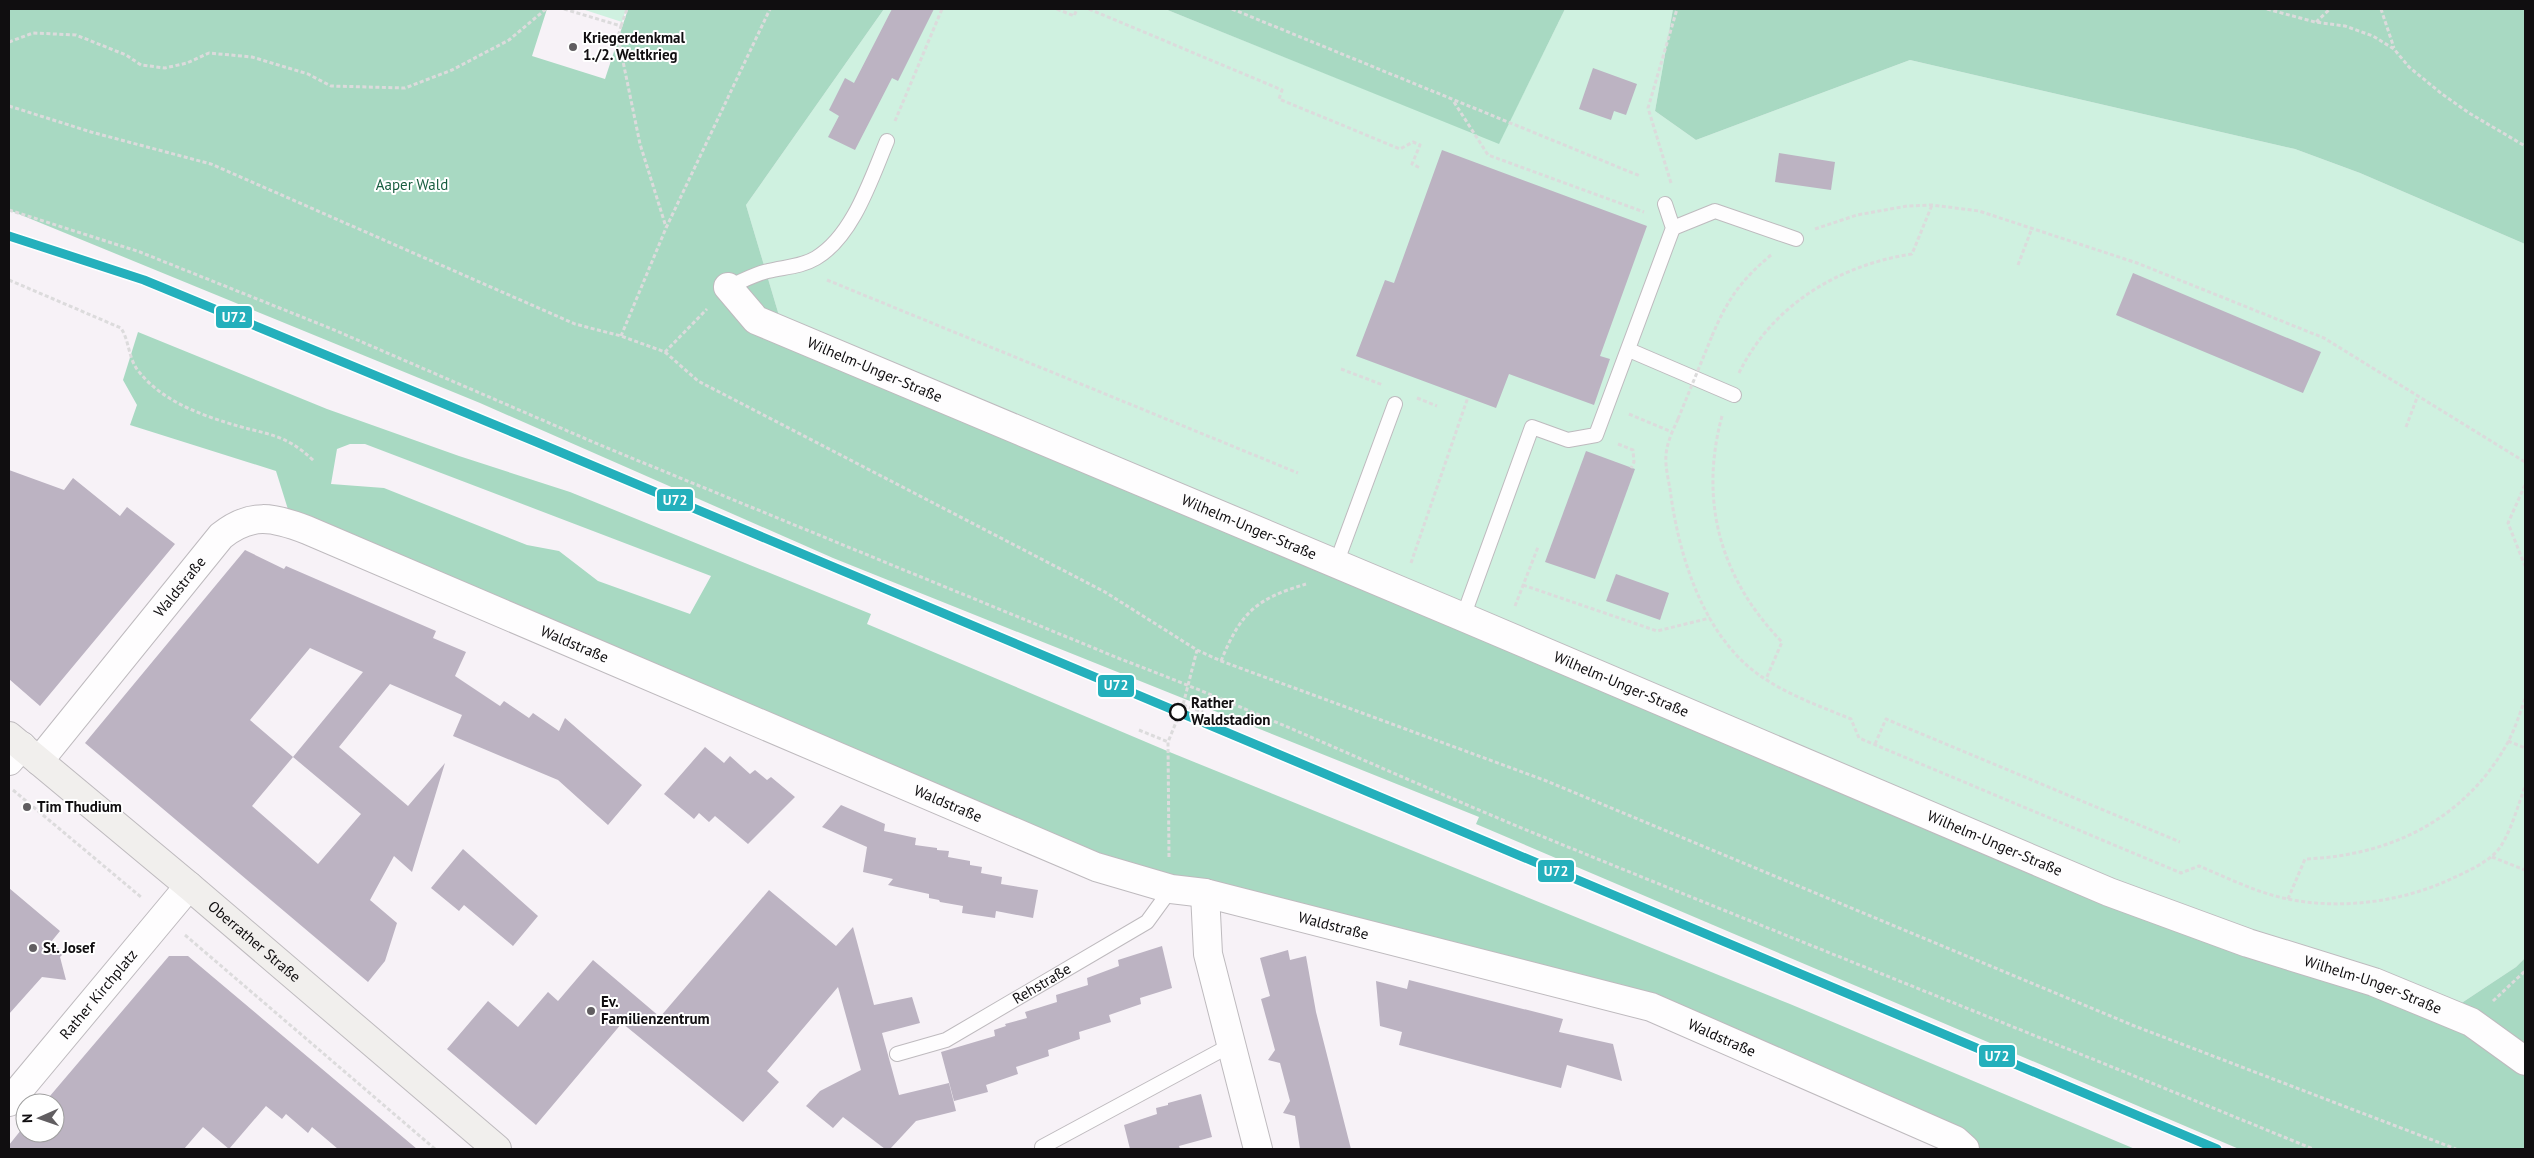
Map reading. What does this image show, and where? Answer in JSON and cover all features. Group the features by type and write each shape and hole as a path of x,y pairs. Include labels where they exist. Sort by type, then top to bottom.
{"main road":[{"name":"Oberrather Straße","path":"19,751 189,886 497,1149"}],"street":[{"name":"Wilhelm-Unger-Straße","path":"728,287 756,320 1463,617 2109,892 2248,943 2374,982 2471,1022 2525,1061"},
{"name":"Waldstraße","path":"19,751 221,536 246,520 270,518 307,530 1096,867 1170,877 1204,894 1651,1007 1955,1140 1965,1149"},
{"name":"Rather Kirchplatz","path":"9,1102 189,886"},
{"path":"1204,894 1208,954 1258,1149"}],"lane":[{"path":"728,287 766,271 795,266 815,258 836,243 863,198 887,141"},
{"path":"1463,617 1532,427 1568,440 1596,435 1673,228 1665,204"},
{"path":"1673,228 1715,212 1796,239"},
{"path":"1629,350 1732,394"},
{"path":"1336,564 1395,404"},
{"name":"Rehstraße","path":"897,1054 946,1040 1147,922 1170,877"},
{"path":"1042,1147 1231,1045"}],"path":[{"path":"9,42 33,33 76,35 126,55 141,65 164,68 186,63 209,53 252,57 308,74 331,86 405,88 452,70 509,40 546,9"},
{"path":"564,9 621,26"},
{"path":"627,9 618,37 640,144 666,228"},
{"path":"621,336 666,228 770,9"},
{"path":"887,141 942,9"},
{"path":"1057,9 1074,16 1077,9"},
{"path":"1089,9 1282,90 1278,99 1400,149 1413,142 1420,145 1412,164 1420,168"},
{"path":"1232,9 1640,176"},
{"path":"1665,204 1671,184 1648,108 1677,9"},
{"path":"2267,9 2316,22 2345,26 2374,36 2394,49 2409,67 2442,94 2469,113 2525,146"},
{"path":"2316,22 2330,9"},
{"path":"2381,9 2394,49"},
{"path":"1454,101 1488,154 1662,219 1673,228"},
{"path":"9,106 91,132 211,164 575,324 621,336 665,352 698,381 1105,592 1197,650 1221,661 1544,780 2132,1024 2456,1149"},
{"path":"1766,679 1782,642 1763,622 1741,589 1724,550 1715,513 1713,452 1732,394 1744,361 1769,326 1806,295 1846,272 1871,262 1912,254 1932,204"},
{"path":"2525,462 2324,338 2137,263 1979,210 1932,204 1857,215 1796,239 1776,251 1738,286 1728,300 1712,336 1672,432 1666,456 1673,513 1692,578 1710,618 1730,648 1750,668 1798,698 1851,719 1860,738 2181,873 2199,866 2251,888 2288,899 2315,903 2352,903 2395,898 2441,884 2492,857 2500,848 2525,787"},
{"path":"9,210 140,252 332,329 600,445 1122,660 1188,685 1545,838 2313,1149"},
{"path":"2018,265 2032,228"},
{"path":"795,266 1298,472"},
{"path":"9,280 115,324 124,332 132,362 139,372 176,403 226,423 275,434 300,448 314,461"},
{"path":"665,352 728,287"},
{"path":"2406,427 2418,395"},
{"path":"1402,592 1468,397"},
{"path":"1630,415 1672,432"},
{"path":"1596,435 1633,450 1634,462 1631,468"},
{"path":"2525,485 2508,523 2525,566"},
{"path":"1504,635 1538,547"},
{"path":"1221,661 1232,633 1252,608 1276,593 1311,582"},
{"path":"1523,585 1657,631 1710,618"},
{"path":"1170,877 1168,742 1183,705 1197,650"},
{"path":"2288,899 2305,859 2349,856 2371,851 2411,835 2446,814 2484,776 2508,741 2525,699"},
{"path":"1183,705 1203,712"},
{"path":"1875,744 1886,719 2180,842"},
{"path":"1139,730 1168,742"},
{"path":"2508,741 2525,748"},
{"path":"9,786 164,916 435,1149"},
{"path":"2492,857 2525,870"},
{"path":"2471,1022 2525,971"}],"green space":[{"name":"Aaper Wald","path":"9,9 547,9 532,56 605,79 628,9 884,9 746,205 783,329 2109,886 2457,1006 2516,967 2525,958 2525,1149 2239,1149 1476,824 1479,817 833,558 480,403 9,210"},
{"path":"582,9 626,9 622,22"},
{"path":"884,9 1165,9 1499,143 1565,9 1673,9 1655,111 1696,140 1910,60 2295,149 2360,173 2525,244 2525,958 2516,967 2457,1006 2109,886 783,329 746,205"},
{"path":"1165,9 1565,9 1499,144"},
{"path":"1673,9 2525,9 2525,244 2360,173 2295,149 1910,60 1696,140 1655,111"},
{"path":"138,332 327,409 459,456 570,492 871,614 867,624 1172,753 1790,1004 2135,1149 1975,1149 1671,1010 1097,859 291,519 276,471 130,425 137,405 123,380","holes":["350,444 365,444 711,576 690,614 598,581 559,551 527,545 384,488 331,484 337,449"]}],"building":[{"path":"892,9 934,9 898,81 892,78 855,150 828,137 839,116 829,110 845,78 854,83"},
{"path":"1593,68 1637,84 1626,115 1614,111 1611,120 1579,109"},
{"path":"1442,150 1647,226 1600,356 1610,359 1594,405 1509,374 1496,408 1356,356 1385,280 1394,283"},
{"path":"1779,153 1835,162 1831,190 1775,182"},
{"path":"2133,273 2321,352 2303,393 2116,315"},
{"path":"1586,451 1635,469 1595,579 1545,562"},
{"path":"9,470 64,490 73,478 120,516 127,507 175,544 40,706 9,679"},
{"path":"245,550 284,569 286,566 436,631 433,638 466,652 455,676 500,706 504,701 529,718 533,713 559,731 565,718 642,785 608,825 558,780 453,736 462,715 390,684 339,747 408,806 445,763 412,872 394,856 370,900 397,923 385,961 368,982 85,743","holes":["310,648 363,672 293,757 250,720","293,757 361,814 318,864 252,806"]},
{"path":"1616,574 1669,593 1660,620 1606,601"},
{"path":"705,747 724,763 730,756 750,774 755,770 767,780 771,777 795,797 748,844 715,816 709,822 699,813 694,819 664,794"},
{"path":"841,805 885,824 884,831 916,838 915,845 949,851 948,857 970,861 970,865 982,867 981,873 1002,877 1001,884 1038,890 1033,918 996,911 995,918 962,913 963,906 940,902 939,900 929,898 929,894 888,885 893,879 863,872 867,847 822,827"},
{"path":"463,849 538,916 513,946 464,905 459,911 431,888"},
{"name":"St. Josef","path":"9,888 60,931 51,942 64,953 60,957 66,980 42,977 9,1014"},
{"path":"769,890 836,946 853,927 874,1005 912,997 920,1023 882,1033 899,1095 949,1083 956,1111 916,1121 890,1149 885,1149 843,1117 833,1128 806,1106 820,1091 861,1070 838,987 767,1071 779,1082 743,1122 622,1023 536,1125 447,1049 488,1001 518,1027 548,992 558,1001 593,960 660,1017"},
{"path":"1162,946 1172,988 1140,998 1141,1004 1109,1015 1111,1022 1079,1032 1080,1039 1048,1050 1049,1056 1016,1067 1018,1074 986,1085 988,1092 954,1101 941,1052 995,1036 994,1030 1006,1026 1005,1024 1027,1018 1025,1012 1057,1002 1056,995 1088,985 1087,978 1119,966 1118,960"},
{"path":"1288,950 1290,960 1306,956 1316,1012 1351,1149 1300,1149 1295,1116 1283,1113 1290,1101 1280,1063 1268,1060 1275,1050 1261,999 1270,996 1260,958"},
{"path":"169,956 188,956 417,1149 338,1149 312,1127 308,1133 286,1114 282,1119 266,1106 229,1149 203,1127 184,1149 9,1149 9,1145 15,1138 15,1143 65,1143 65,1093 53,1093"},
{"path":"1409,980 1563,1019 1559,1032 1613,1044 1622,1081 1567,1065 1561,1088 1399,1045 1402,1032 1380,1026 1376,981 1407,989"},
{"path":"1201,1094 1212,1137 1179,1146 1180,1149 1130,1149 1124,1125 1157,1114 1156,1108 1168,1105 1168,1103"}],"transit line":[{"name":"U72","path":"9,236 144,280 534,441 2217,1149"}],"place":[{"name":"Kriegerdenkmal 1./2. Weltkrieg","path":"573,47"},
{"name":"Rather Waldstadion","path":"1178,712"},
{"name":"Tim Thudium","path":"27,807"},
{"name":"St. Josef","path":"33,948"},
{"name":"Ev. Familienzentrum","path":"591,1011"}]}
